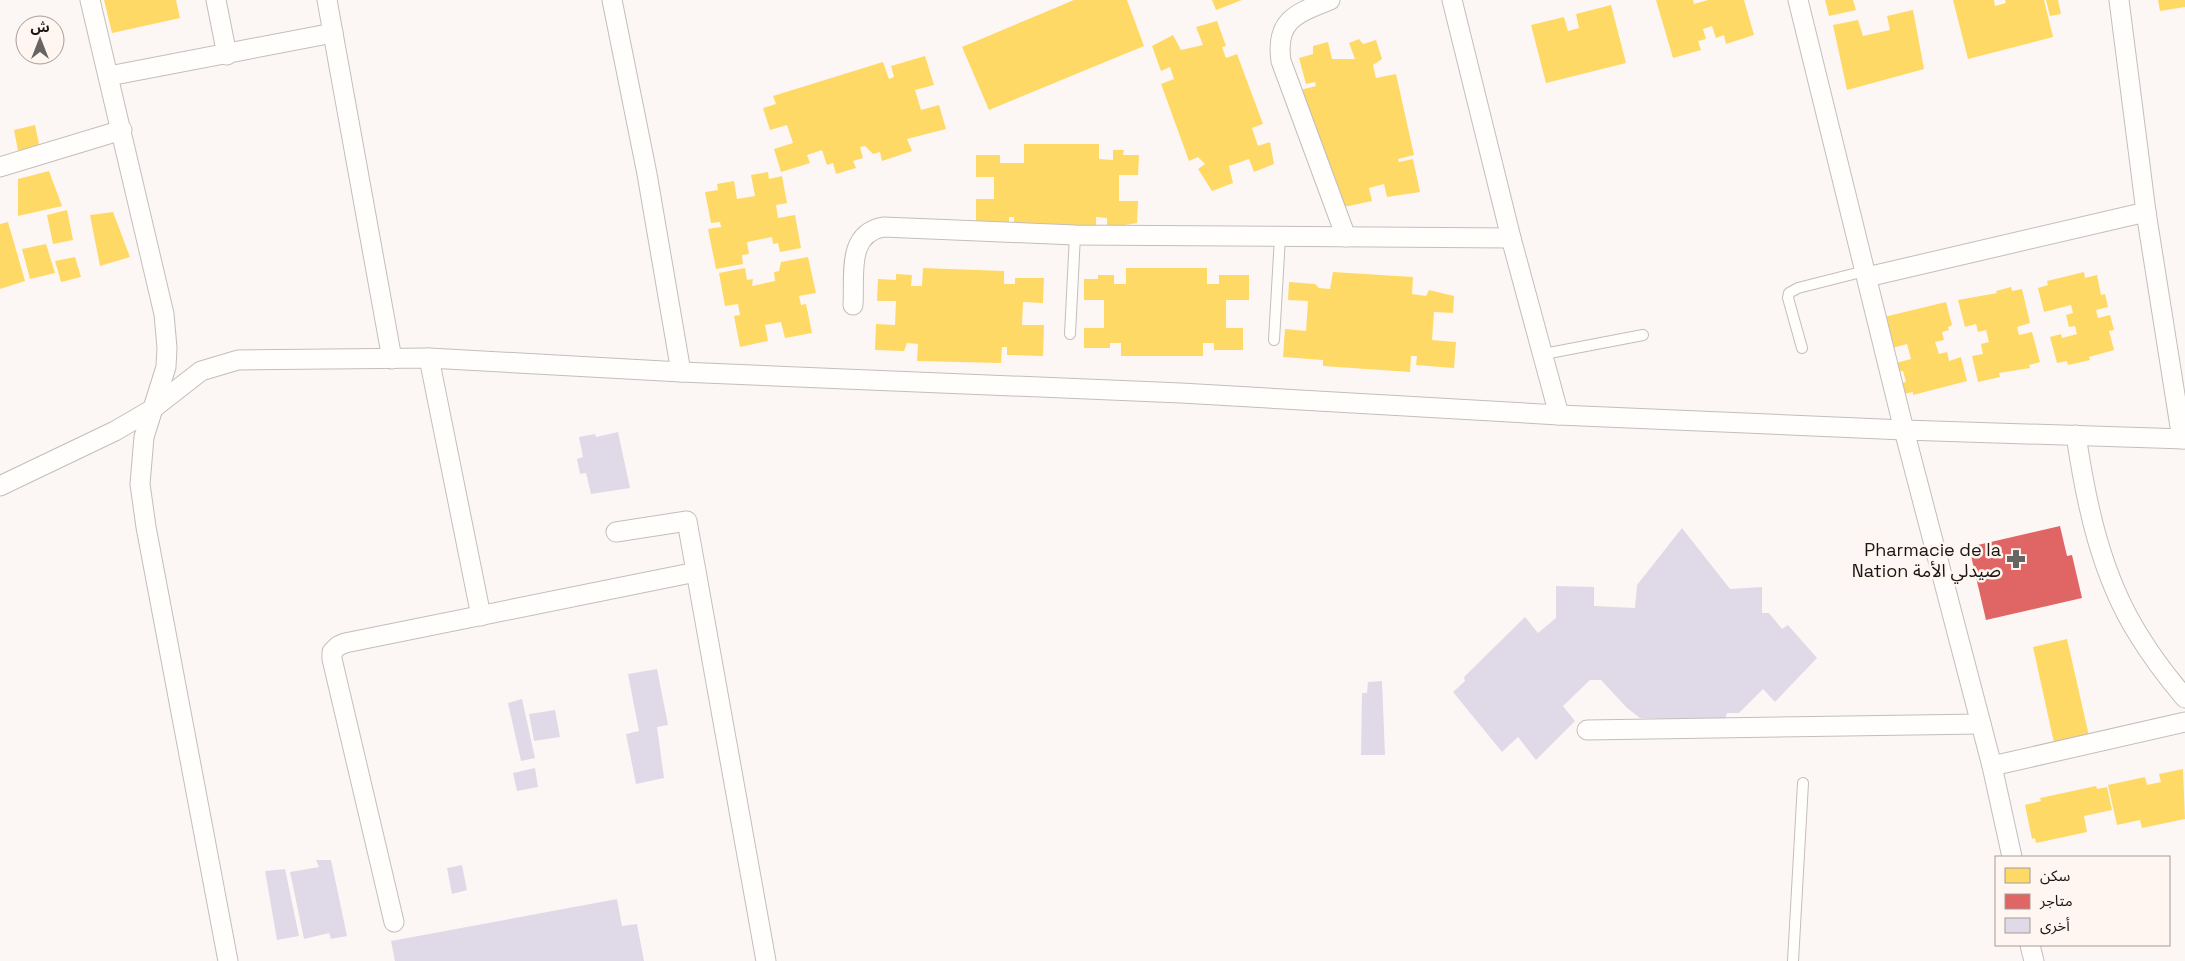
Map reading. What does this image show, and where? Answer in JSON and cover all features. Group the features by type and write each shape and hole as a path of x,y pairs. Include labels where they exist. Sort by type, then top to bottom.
{"street":[{"path":"90,0 164,314 167,348 166,368 144,437 140,484 146,527 228,961"},
{"path":"216,0 227,55"},
{"path":"327,0 392,359"},
{"path":"612,0 647,174 681,372"},
{"path":"1330,0 1292,17 1284,27 1279,49 1281,61 1346,237"},
{"path":"1452,0 1511,238 1559,415"},
{"path":"1798,0 1904,430 1992,766 2012,856"},
{"path":"0,486 115,431 152,410 201,371 238,360 429,358 681,372 1162,392 1559,415 1904,430 2184,439 2146,212 2119,0"},
{"path":"108,76 227,55 333,33"},
{"path":"0,167 122,130"},
{"path":"1866,274 2146,212"},
{"path":"853,305 858,245 862,238 875,229 891,227 1075,236 1511,238"},
{"path":"429,358 481,616"},
{"path":"2076,435 2084,488 2114,587 2137,633 2185,698"},
{"path":"616,532 687,521 766,961"},
{"path":"394,922 332,652 338,646 345,643 696,572"},
{"path":"1992,766 2185,722"},
{"path":"1587,730 1981,724"},
{"path":"2030,946 2034,961"}],"lane":[{"path":"1070,334 1075,236"},
{"path":"1274,340 1280,237"},
{"path":"1802,348 1788,298 1789,293 1798,288 1866,274"},
{"path":"1544,354 1643,335"},
{"path":"1793,961 1803,783"}],"building: سكن":[{"path":"104,0 176,0 180,18 112,33"},
{"path":"1074,0 1127,0 1144,46 989,110 962,47"},
{"path":"1212,0 1242,0 1216,10"},
{"path":"1656,0 1693,0 1694,4 1708,0 1744,0 1754,35 1726,44 1724,35 1716,38 1712,26 1703,29 1706,39 1698,41 1701,50 1673,58"},
{"path":"1825,0 1853,0 1856,10 1829,16"},
{"path":"1953,0 1994,0 1995,6 2006,3 2005,0 2044,0 2053,37 1968,59"},
{"path":"2046,0 2058,0 2061,14 2050,16"},
{"path":"2158,0 2185,0 2185,7 2160,11"},
{"path":"1611,5 1626,63 1546,83 1531,25 1564,17 1568,31 1579,28 1576,14"},
{"path":"1913,10 1924,69 1847,90 1833,25 1858,20 1863,36 1890,30 1887,16"},
{"path":"1217,21 1226,46 1222,47 1226,58 1237,54 1263,124 1252,128 1258,146 1270,142 1274,164 1254,172 1249,159 1229,166 1233,183 1212,191 1198,169 1205,164 1198,157 1189,161 1161,84 1174,79 1170,67 1161,71 1152,46 1173,35 1181,50 1203,45 1196,27"},
{"path":"1359,39 1363,44 1376,40 1382,59 1373,65 1376,78 1396,74 1414,155 1398,159 1399,162 1413,159 1420,192 1387,197 1384,184 1369,188 1372,201 1344,207 1300,90 1316,86 1315,82 1306,84 1299,58 1313,54 1313,46 1328,42 1332,59 1355,59 1349,43"},
{"path":"925,56 934,85 915,90 921,110 939,105 946,129 907,139 912,151 882,161 880,152 873,154 865,146 860,147 863,158 853,161 856,168 836,174 833,163 827,165 822,150 807,155 810,163 781,172 774,149 793,143 787,125 770,130 763,108 776,104 773,96 883,62 889,79 894,77 891,66"},
{"path":"35,125 40,149 19,156 14,130"},
{"path":"1024,144 1099,144 1099,159 1113,160 1113,150 1124,150 1123,155 1139,155 1138,175 1119,175 1119,201 1138,201 1137,223 1107,228 1107,218 1096,217 1096,232 1014,231 1014,217 1009,217 1009,229 976,228 976,199 994,199 994,177 976,177 976,155 1000,155 1000,163 1024,163"},
{"path":"49,171 62,206 18,216 18,179"},
{"path":"768,172 769,179 782,176 787,203 776,205 778,218 795,215 801,248 780,252 778,243 773,244 772,237 747,242 749,254 742,255 743,264 716,269 708,229 721,227 720,222 711,223 705,192 718,190 717,184 734,181 737,199 755,196 751,175"},
{"path":"67,210 73,240 53,244 47,215"},
{"path":"113,212 130,257 100,266 90,215"},
{"path":"8,222 25,281 0,289 0,224"},
{"path":"46,244 55,273 30,279 22,249"},
{"path":"75,257 81,277 61,282 55,261"},
{"path":"808,257 816,293 799,296 801,305 806,304 812,333 785,338 781,322 765,325 768,341 740,347 734,316 740,315 738,304 725,306 719,273 745,268 747,280 753,279 752,286 775,281 774,272 779,271 781,262"},
{"path":"923,268 1004,271 1004,284 1015,284 1015,278 1044,278 1043,303 1023,302 1022,325 1044,325 1043,356 1007,355 1007,347 1002,347 1001,363 917,361 918,344 907,343 904,351 875,350 876,324 895,325 896,301 877,301 878,279 896,280 896,274 912,275 911,286 922,286"},
{"path":"1126,268 1207,268 1207,284 1219,284 1219,275 1249,275 1249,300 1226,300 1226,328 1243,328 1243,350 1214,350 1214,343 1203,343 1203,356 1121,356 1121,343 1110,343 1110,348 1084,348 1084,328 1104,328 1104,300 1084,300 1084,279 1098,279 1098,275 1114,275 1114,284 1126,284"},
{"path":"1333,272 1413,277 1412,294 1426,296 1429,290 1454,296 1453,313 1434,312 1432,340 1456,342 1454,368 1416,365 1417,356 1411,356 1410,372 1323,366 1323,360 1283,357 1285,329 1306,331 1308,301 1288,300 1289,282 1315,284 1319,288 1330,289"},
{"path":"2084,272 2085,278 2097,275 2101,295 2105,294 2108,307 2096,310 2098,318 2110,315 2114,330 2109,331 2114,350 2089,357 2090,360 2068,365 2067,361 2057,363 2050,337 2061,334 2062,338 2077,334 2075,326 2069,327 2066,315 2073,313 2071,305 2044,312 2038,288 2048,285 2047,281"},
{"path":"2011,287 2012,291 2022,289 2030,323 2017,327 2019,335 2032,332 2040,362 2029,365 2030,368 1999,373 2000,377 1978,382 1972,356 1983,354 1981,344 1989,342 1986,330 1978,332 1976,324 1965,327 1958,300 1997,293 1996,291"},
{"path":"1946,302 1952,325 1948,327 1949,330 1942,332 1944,340 1935,342 1939,354 1947,352 1949,361 1961,357 1967,381 1913,395 1913,392 1904,394 1902,383 1906,382 1903,371 1899,371 1896,363 1911,359 1907,344 1892,348 1884,317"},
{"path":"2067,639 2089,736 2054,743 2033,647"},
{"path":"2183,769 2185,819 2142,828 2140,820 2117,825 2108,785 2145,777 2147,785 2161,782 2159,774"},
{"path":"2096,786 2097,789 2107,787 2112,810 2084,816 2087,832 2036,843 2035,838 2032,839 2025,805 2041,801 2040,798"}],"building: متاجر":[{"path":"2060,526 2067,556 2072,555 2082,598 1986,620 1969,547"}],"building: أخرى":[{"path":"618,432 630,488 591,494 586,473 580,474 577,459 583,457 579,437 595,434 596,437"},
{"path":"1682,528 1730,589 1762,587 1762,613 1769,613 1782,629 1788,625 1817,658 1775,702 1763,689 1739,713 1727,713 1725,720 1640,718 1627,708 1601,680 1590,680 1563,706 1575,721 1536,760 1518,737 1502,752 1453,692 1465,681 1464,677 1525,617 1538,633 1556,618 1556,586 1594,587 1594,606 1635,608 1637,585"},
{"path":"657,669 668,725 657,727 664,778 636,784 626,734 639,731 628,674"},
{"path":"1382,681 1385,755 1361,755 1362,693 1367,693 1368,682"},
{"path":"522,699 535,758 521,761 508,703"},
{"path":"555,710 560,737 534,741 529,714"},
{"path":"535,768 538,787 517,791 513,773"},
{"path":"316,860 331,860 347,936 331,939 329,933 304,939 290,872 319,867"},
{"path":"462,865 467,890 452,894 447,868"},
{"path":"285,869 299,936 277,940 265,871"},
{"path":"617,899 622,926 637,924 644,961 395,961 391,941"}],"place":[{"name":"Pharmacie de la Nation صيدلي الأمة","path":"2016,559"}]}
